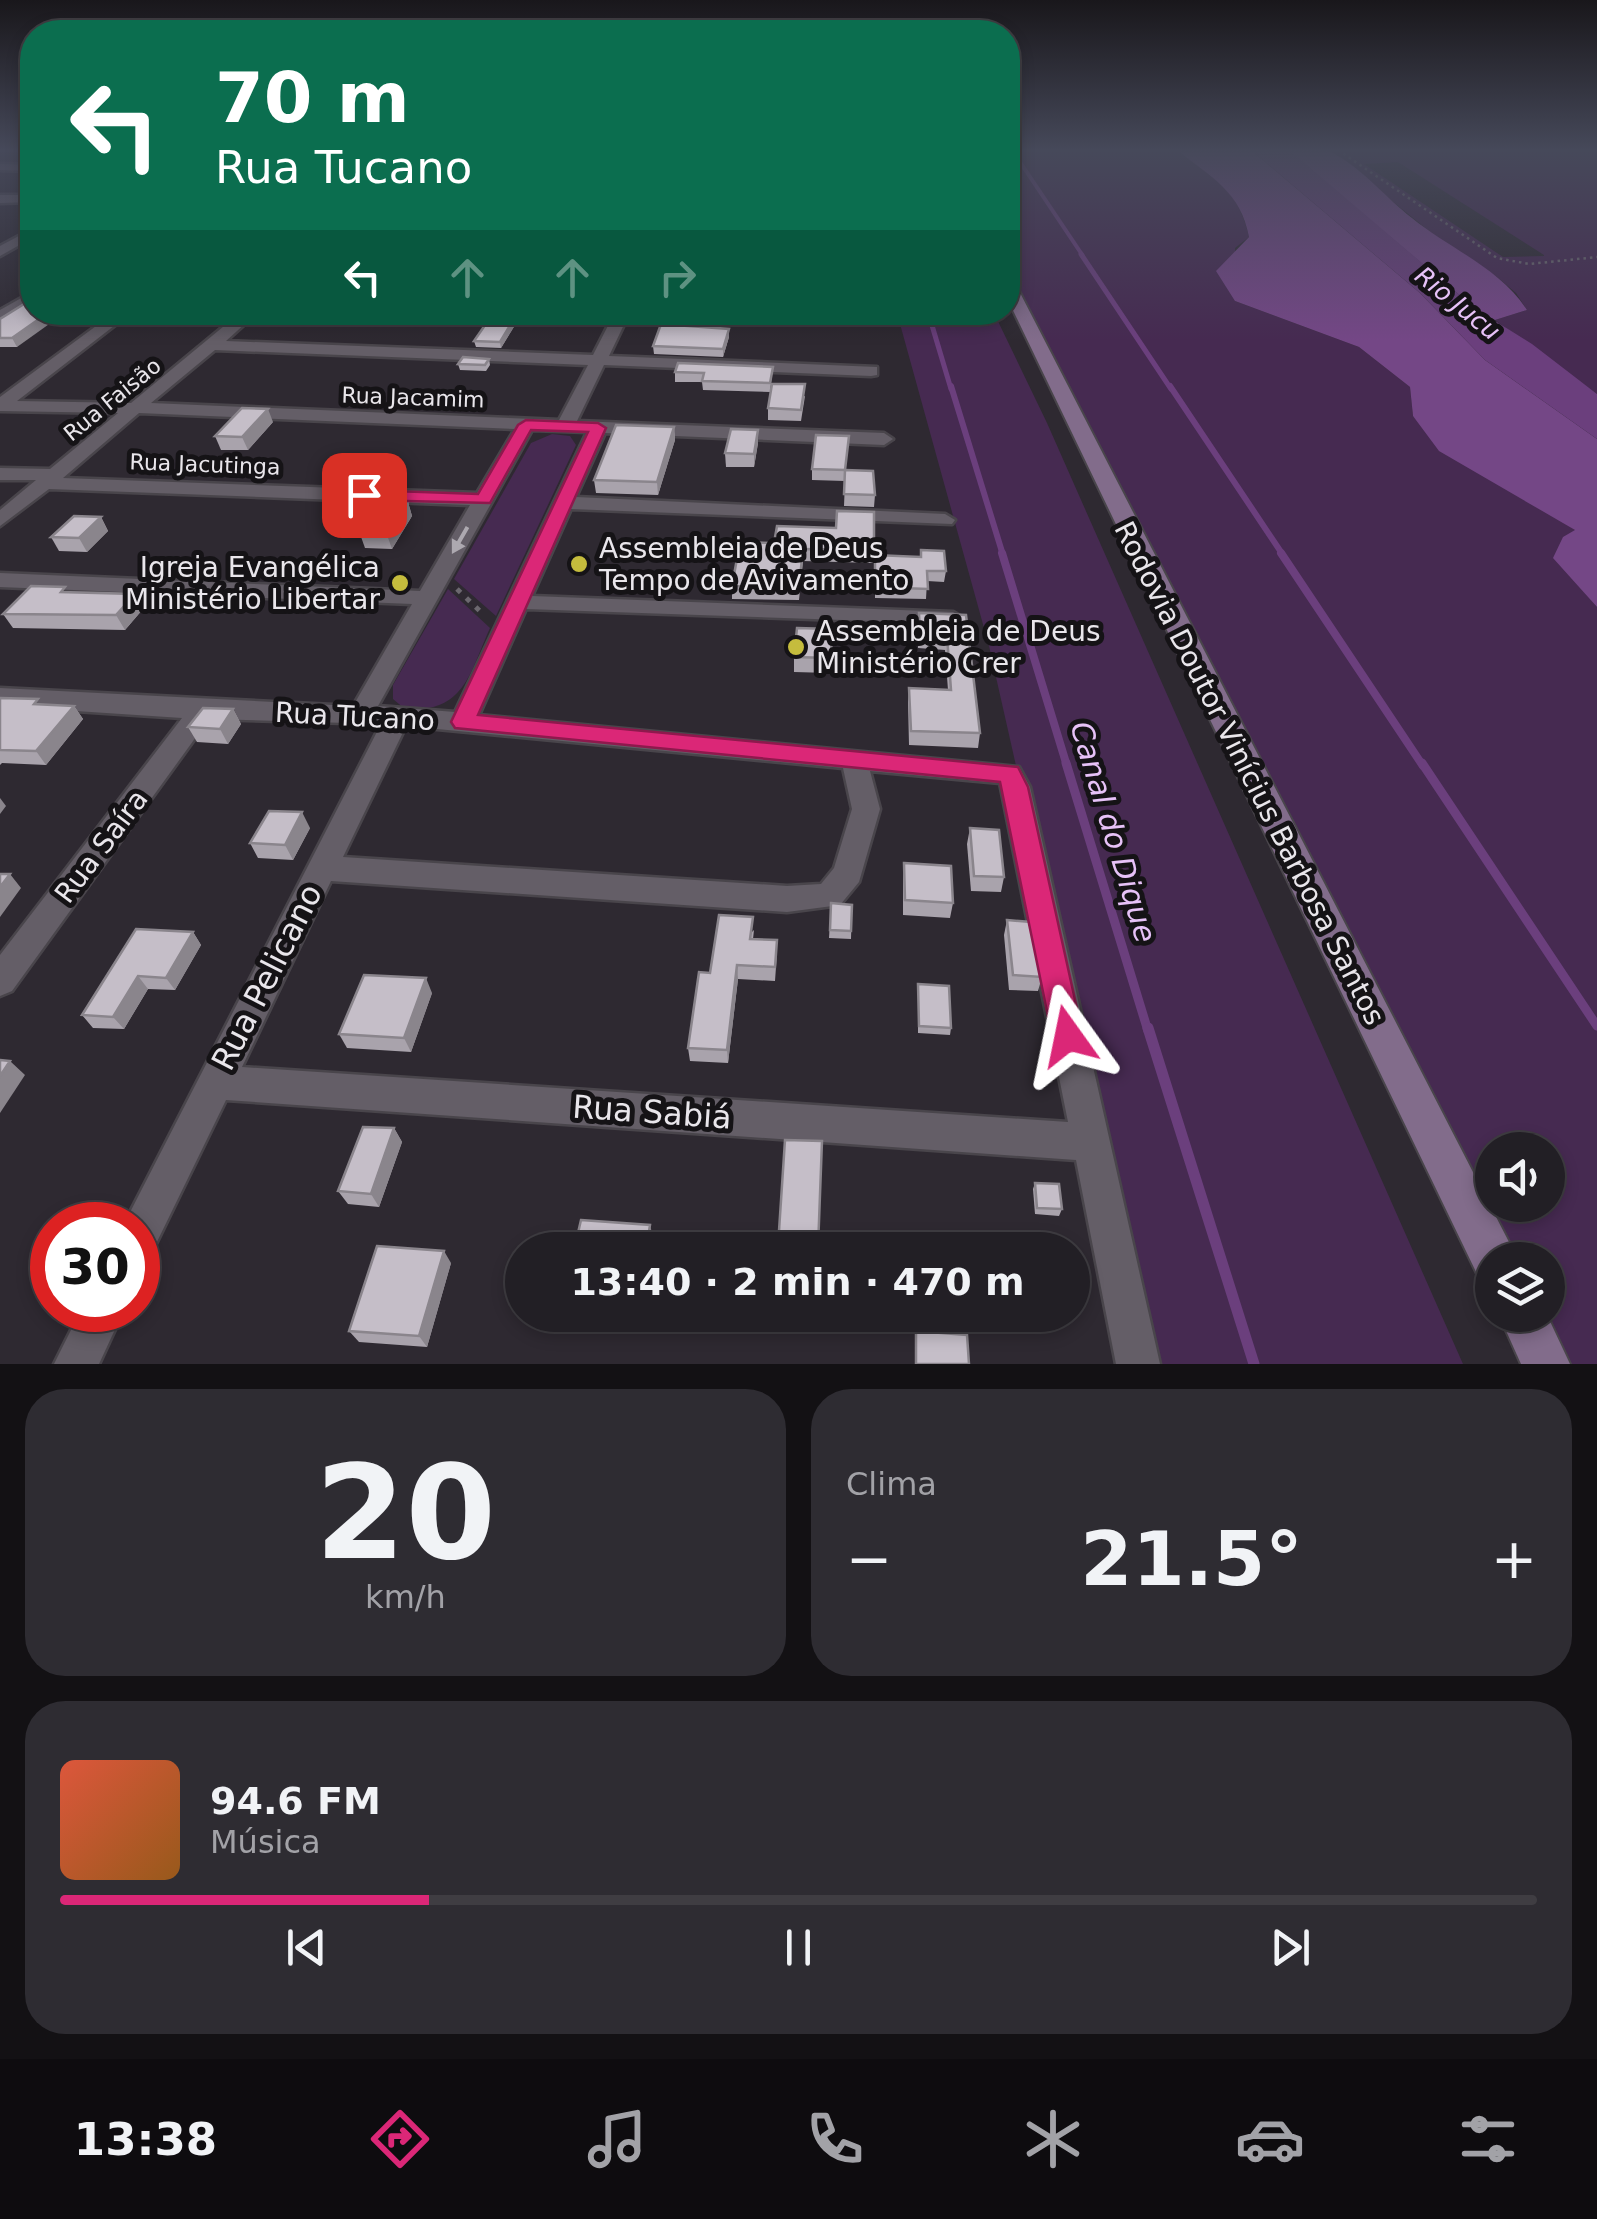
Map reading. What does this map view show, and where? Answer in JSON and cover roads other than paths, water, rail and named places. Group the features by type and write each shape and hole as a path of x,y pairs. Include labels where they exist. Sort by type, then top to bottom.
{"main road":[{"name":"Rodovia Doutor Vinícius Barbosa Santos","path":"1020,308 1485,1242"},
{"path":"1530,1332 1546,1364"}],"street":[{"path":"0,252 20,241"},
{"path":"0,242 20,243"},
{"path":"0,406 109,325"},
{"name":"Rua Faisão","path":"0,520 236,325"},
{"path":"566,426 616,325"},
{"path":"213,345 871,371"},
{"name":"Rua Jacamim","path":"0,406 137,408 884,440"},
{"path":"360,715 526,425"},
{"path":"463,722 598,428"},
{"name":"Rua Jacutinga","path":"0,474 484,500"},
{"path":"564,502 945,520"},
{"path":"0,580 432,590"},
{"path":"513,613 963,620"},
{"name":"Rua Tucano","path":"2,699 398,716 1009,774 1016,787 1090,1142"},
{"name":"Rua Saíra","path":"0,981 202,710"},
{"name":"Rua Pelicano","path":"156,1202 398,716"},
{"path":"322,868 786,899 829,896 848,873 866,809 854,759"},
{"name":"Rua Sabiá","path":"214,1082 1090,1142"},
{"path":"1090,1142 1138,1364"},
{"path":"76,1364 91,1332"}],"water":[{"name":"Rio Jucu","path":"1326,214 1364,214 1476,309 1532,344 1597,394 1597,439 1485,360 1420,293"}],"waterway":[{"path":"1055,214 1083,256"},
{"path":"1081,254 1171,389"},
{"name":"Canal do Dique","path":"932,325 951,389"},
{"name":"Canal do Dique","path":"951,386 1003,555"},
{"path":"1170,386 1283,555"},
{"name":"Canal do Dique","path":"1002,553 1067,766"},
{"path":"1281,553 1423,766"},
{"name":"Canal do Dique","path":"1066,763 1148,1031"},
{"path":"1422,763 1597,1026"},
{"name":"Canal do Dique","path":"1148,1028 1254,1364"}],"place":[{"name":"Assembleia de Deus Tempo de Avivamento","path":"579,564"},
{"name":"Igreja Evangélica Ministério Libertar","path":"400,583"},
{"name":"Assembleia de Deus Ministério Crer","path":"796,647"}]}
